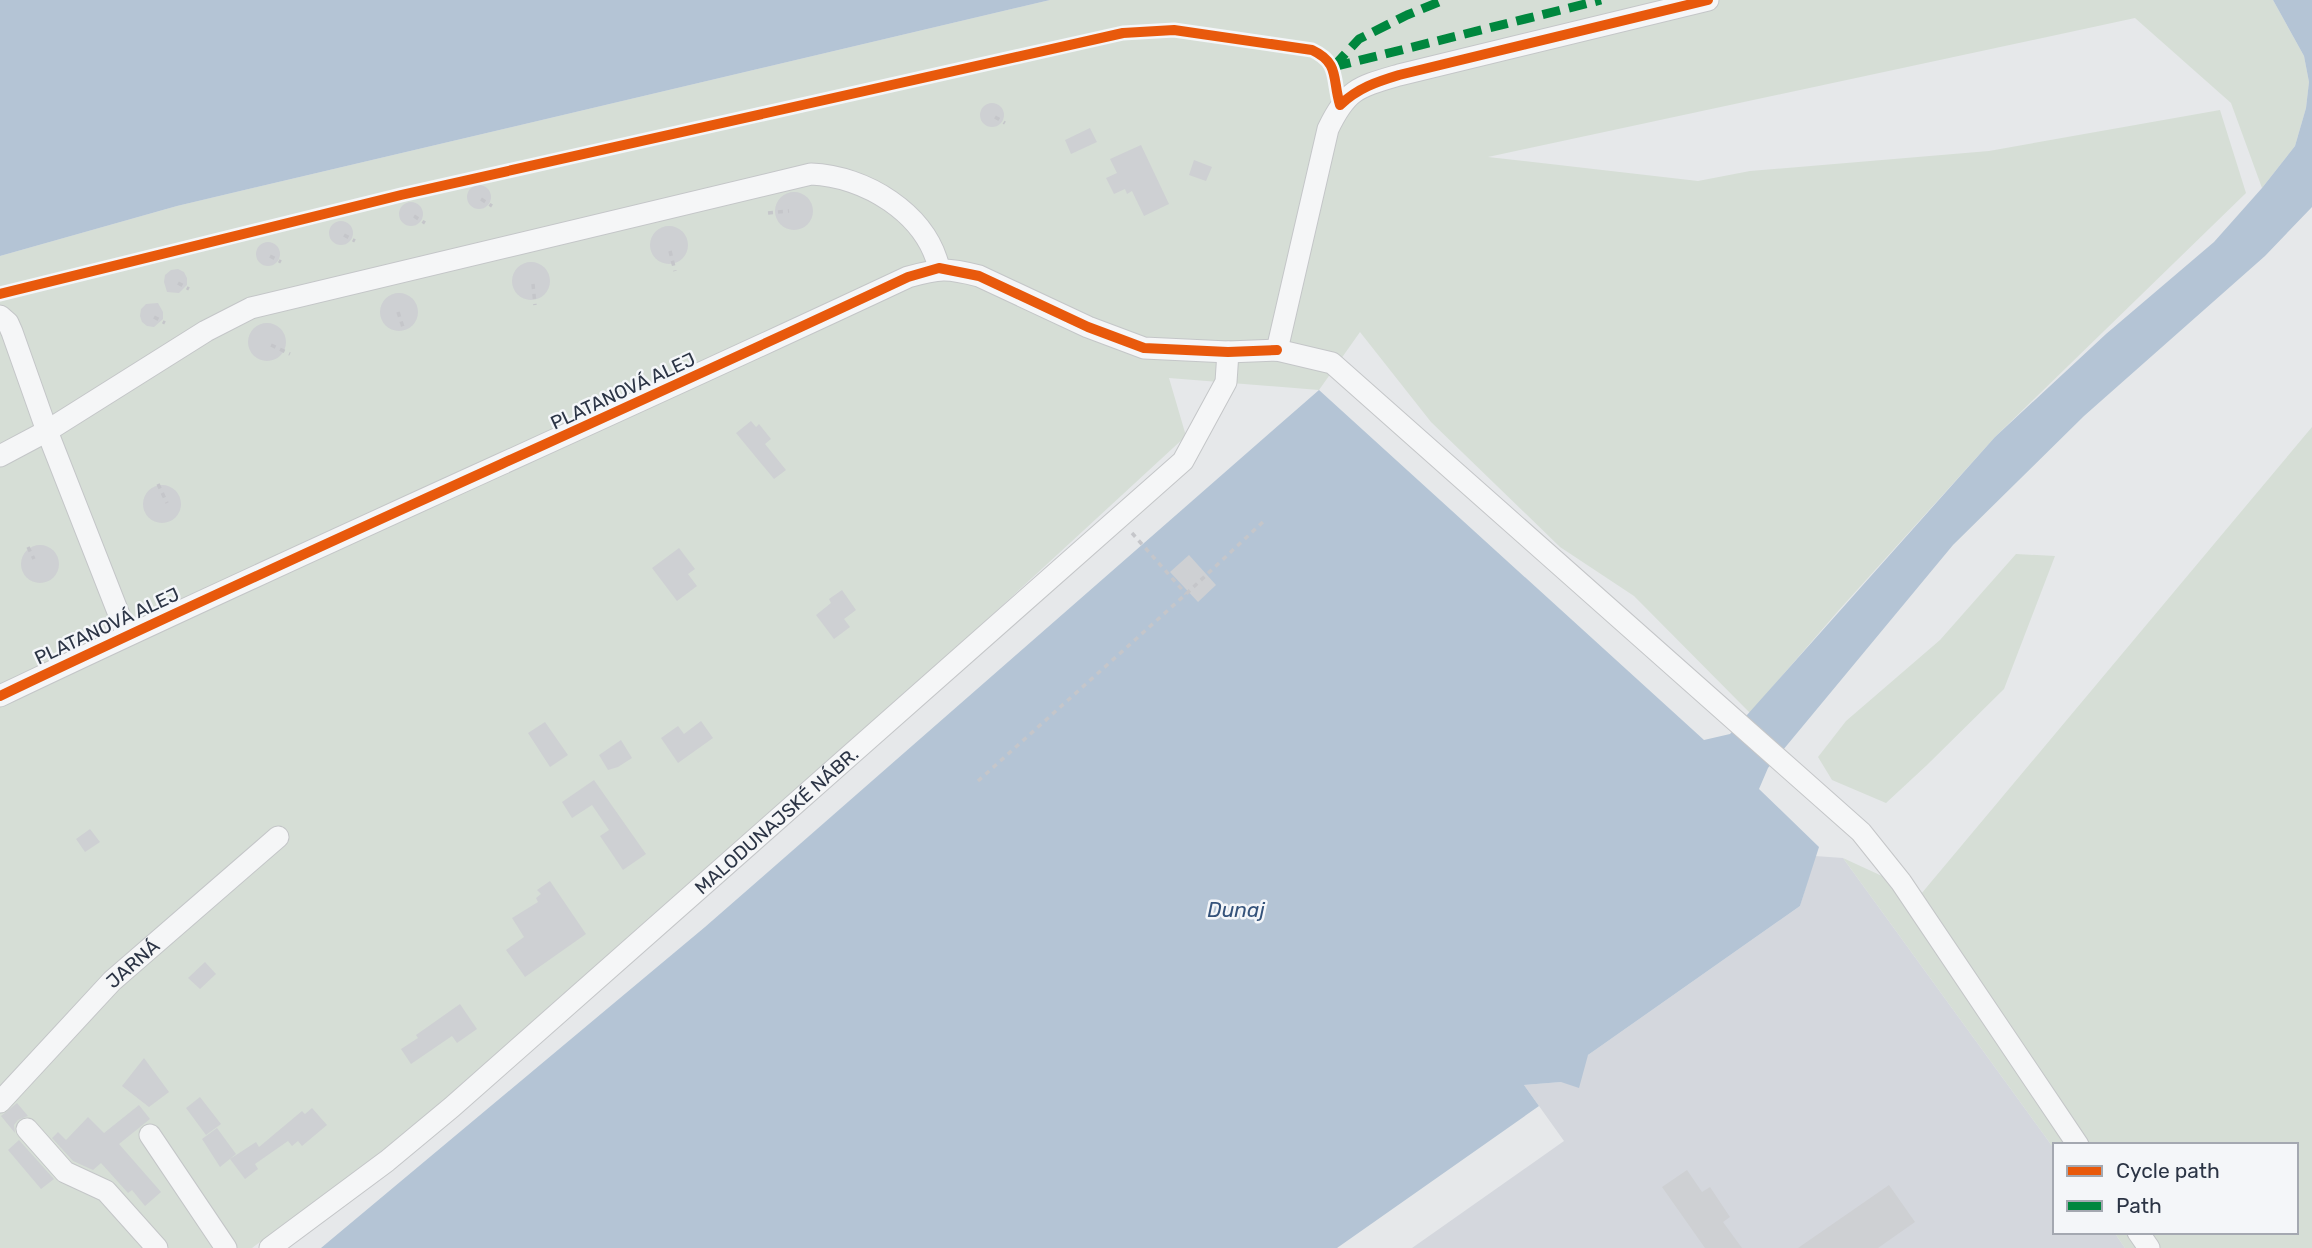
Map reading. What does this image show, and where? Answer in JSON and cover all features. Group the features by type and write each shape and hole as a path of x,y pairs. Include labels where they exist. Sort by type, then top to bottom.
{"street":[{"path":"1277,350 1328,129 1340,105 1355,91 1399,75 1708,0"},
{"path":"0,456 47,431 206,331 251,308 811,174 827,175 865,186 891,202 929,241 939,268"},
{"name":"PLATANOVÁ ALEJ","path":"0,696 127,635 621,411 908,277 939,268 979,276 1088,327 1144,348 1228,352 1277,350 1332,363 1861,832 1901,881 2077,1143"},
{"path":"0,316 8,323 12,332 47,431 127,635"},
{"name":"MALODUNAJSKÉ NÁBR.","path":"270,1248 387,1161 452,1107 1183,461 1226,382 1228,352"},
{"name":"JARNÁ","path":"0,1102 112,981 278,837"},
{"path":"27,1129 65,1172 106,1191 157,1248"},
{"path":"150,1135 226,1248"}],"path":[{"path":"995,117 1005,123"},
{"path":"481,199 492,206"},
{"path":"768,214 789,211"},
{"path":"414,216 425,223"},
{"path":"344,235 355,241"},
{"path":"670,251 675,271"},
{"path":"270,256 281,262"},
{"path":"178,283 189,289"},
{"path":"533,284 535,305"},
{"path":"398,312 404,330"},
{"path":"154,317 165,323"},
{"path":"271,345 290,354"},
{"path":"158,484 167,503"},
{"path":"978,781 1266,519"},
{"path":"1142,545 1186,594"},
{"path":"28,547 34,559"}],"shaded area":[{"path":"1050,0 2273,0 2304,56 2309,82 2306,108 2295,146 2262,188 2231,103 2135,18 1488,157 1698,181 1750,171 1989,151 2220,110 2246,193 1995,437 1750,713 1634,596 1560,547 1431,422 1360,332 1319,390 1169,378 1186,436 891,708 421,1123 252,1248 0,1248 0,256 177,206"},
{"path":"2312,427 2312,1248 2125,1248 2115,1234 2298,1234 2298,1143 2053,1143 2053,1147 1843,858 1921,894"},
{"path":"2016,554 2055,556 2004,689 1886,803 1832,780 1818,757 1846,721 1940,640"},
{"path":"1815,856 1843,858 2053,1147 2053,1234 2115,1234 2125,1248 1412,1248 1564,1141 1524,1085 1561,1082 1588,1055 1800,906"}],"water":[{"path":"0,0 1050,0 177,206 0,256"},
{"name":"Dunaj","path":"2273,0 2312,0 2312,207 2265,256 2084,416 1953,545 1768,768 1759,789 1819,847 1800,906 1588,1055 1579,1088 1561,1082 1524,1085 1539,1106 1337,1248 321,1248 705,927 1319,390 1704,740 1730,734 1995,437 2106,334 2214,242 2295,146 2306,108 2309,82 2304,56"}],"building":[{"path":"992,103 1000,107 1004,115 1000,123 992,127 984,123 980,115 984,107"},
{"path":"1090,128 1097,142 1071,154 1065,140"},
{"path":"1141,145 1169,204 1144,216 1132,191 1127,194 1125,189 1114,194 1106,178 1117,173 1110,159"},
{"path":"1194,160 1212,167 1206,181 1189,175"},
{"path":"479,185 487,189 491,197 487,205 479,209 471,205 467,197 471,189"},
{"path":"794,192 808,197 813,211 808,225 794,230 780,225 775,211 780,197"},
{"path":"411,202 419,206 423,214 419,222 411,226 403,222 399,214 403,206"},
{"path":"341,221 349,225 353,233 349,241 341,245 333,241 329,233 333,225"},
{"path":"669,226 683,231 688,245 683,259 669,264 655,259 650,245 655,231"},
{"path":"268,242 276,246 280,254 276,262 268,266 260,262 256,254 260,246"},
{"path":"531,262 545,267 550,281 545,295 531,300 517,295 512,281 517,267"},
{"path":"178,269 184,272 187,285 179,293 167,292 165,275"},
{"path":"399,293 413,298 418,312 413,326 399,331 385,326 380,312 385,298"},
{"path":"158,303 163,319 154,327 147,326 142,322 141,309 146,304"},
{"path":"267,323 281,328 286,342 281,356 267,361 253,356 248,342 253,328"},
{"path":"751,421 756,427 759,424 771,439 765,444 786,470 774,479 736,433"},
{"path":"162,485 176,490 181,504 176,518 162,523 148,518 143,504 148,490"},
{"path":"40,545 54,550 59,564 54,578 40,583 26,578 21,564 26,550"},
{"path":"679,548 695,569 688,574 697,586 677,601 652,568"},
{"path":"1189,555 1216,585 1198,602 1170,572"},
{"path":"842,590 856,610 844,619 850,627 834,639 816,615 831,603 829,599"},
{"path":"701,721 713,738 678,763 661,738 678,726 684,734"},
{"path":"545,722 568,755 550,767 528,733"},
{"path":"621,740 632,758 608,770 599,755"},
{"path":"594,780 646,854 623,870 600,836 609,830 592,805 572,818 562,802"},
{"path":"90,829 100,842 85,852 76,839"},
{"path":"550,881 586,934 525,977 506,950 524,937 512,918 538,902 536,898 541,894 537,890"},
{"path":"205,962 216,974 200,989 188,978"},
{"path":"460,1004 477,1029 457,1043 452,1036 411,1064 401,1049"},
{"path":"144,1058 169,1092 149,1107 122,1086"},
{"path":"200,1097 221,1124 206,1135 186,1108"},
{"path":"17,1103 28,1116 14,1125 15,1133 1,1116"},
{"path":"139,1105 150,1119 119,1144 161,1192 145,1206 132,1190 128,1193 101,1163 93,1170 73,1161 52,1138 58,1132 66,1140 88,1117 104,1133"},
{"path":"312,1108 327,1125 302,1146 298,1141 292,1146 288,1141 255,1164 258,1169 245,1179 230,1159 256,1142 259,1147 302,1111 305,1114"},
{"path":"217,1128 236,1154 220,1167 202,1139"},
{"path":"19,1140 54,1179 41,1189 8,1150"},
{"path":"1687,1170 1702,1192 1710,1187 1730,1217 1723,1222 1742,1248 1705,1248 1662,1187"},
{"path":"1889,1185 1915,1222 1878,1248 1798,1248"}],"marked path":[{"path":"1333,67 1359,39 1444,0"},
{"path":"1333,67 1601,0"}],"cycle path":[{"path":"0,294 401,195 1123,33 1174,30 1312,50 1331,66 1340,105 1368,86 1399,75 1708,0"},
{"path":"0,696 908,277 939,268 979,276 1088,327 1144,348 1228,352 1277,350"}]}
